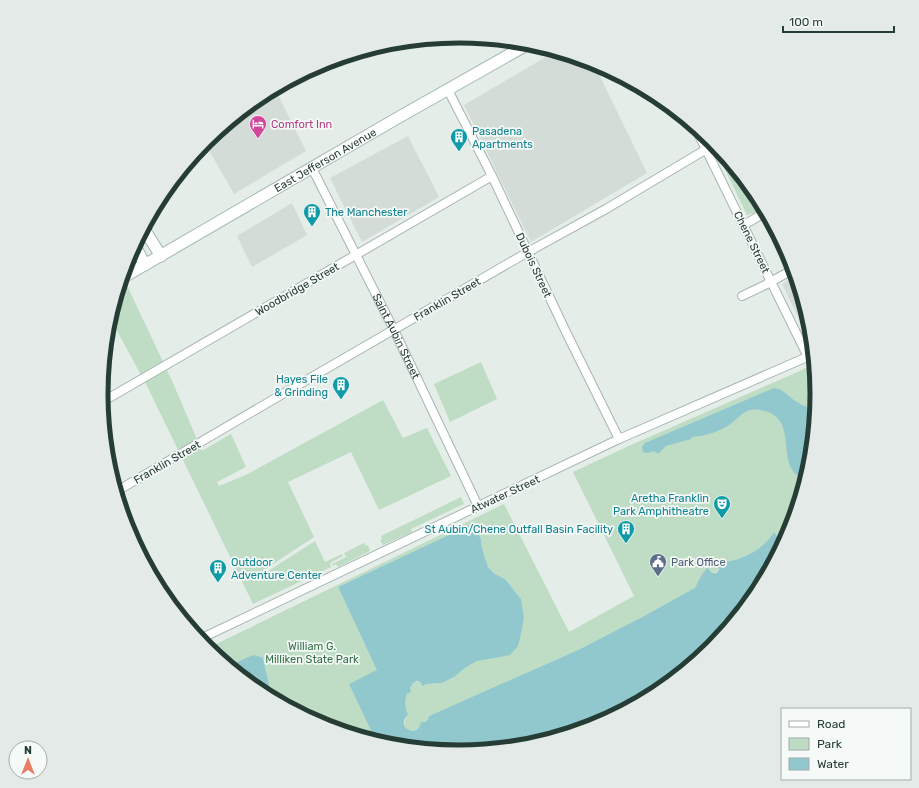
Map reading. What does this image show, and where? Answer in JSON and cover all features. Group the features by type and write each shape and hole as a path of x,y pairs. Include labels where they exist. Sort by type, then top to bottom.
{"main road":[{"name":"East Jefferson Avenue","path":"130,274 520,49"},
{"path":"146,237 160,256"},
{"path":"138,253 145,265"}],"street":[{"name":"Dubois Street","path":"448,90 492,176 566,332 620,439"},
{"name":"Chene Street","path":"701,140 771,282 807,348"},
{"name":"Franklin Street","path":"121,489 709,148"},
{"name":"Saint Aubin Street","path":"312,168 394,330 478,506"},
{"name":"Woodbridge Street","path":"108,398 492,176"},
{"path":"744,225 761,215"},
{"path":"742,296 789,272"},
{"name":"Atwater Street","path":"206,636 620,439 808,356"}],"shaded area":[{"path":"549,55 594,70 598,72 647,173 531,242 464,105"},
{"path":"277,94 306,151 234,194 208,149 228,130 264,102"},
{"path":"408,136 439,197 362,242 330,178"},
{"path":"292,203 307,235 252,267 237,236"},
{"path":"791,279 799,303 805,331 782,284"}],"green space":[{"path":"720,160 738,180 758,211 747,215"},
{"path":"126,284 173,383 202,451 231,434 246,467 217,482 219,486 246,475 383,400 403,438 427,428 451,476 379,510 351,452 288,482 314,537 261,572 262,575 315,541 325,562 342,554 343,556 330,563 331,567 253,604 147,386 115,327"},
{"path":"481,362 497,399 450,422 434,384"},
{"name":"William G. Milliken State Park","path":"809,366 810,417 804,462 792,507 781,535 777,536 774,532 763,545 752,553 726,562 720,562 719,568 716,572 712,573 708,568 696,588 644,616 578,650 429,716 416,730 409,731 404,725 404,721 408,715 405,708 405,700 411,684 416,682 423,685 442,683 454,677 477,661 524,617 521,599 505,579 495,574 488,567 482,548 481,539 472,524 338,587 378,671 349,684 372,734 347,726 304,709 270,690 263,658 235,664 214,645 504,504 569,632 634,596 573,472"},
{"path":"461,497 464,504 411,529 412,532 383,545 380,540 382,539 381,536"},
{"path":"364,543 366,546 368,545 370,551 338,567 336,564 333,566 332,564 346,557 344,553"}],"water":[{"path":"774,388 781,390 802,405 810,408 807,440 801,476 796,474 790,466 782,425 776,416 765,411 747,411 724,428 666,446 658,454 654,451 648,453 643,452 642,447 645,443"},
{"path":"472,524 481,539 482,548 488,567 495,574 505,579 521,599 524,617 521,634 518,646 510,655 477,661 454,677 442,683 426,684 423,686 417,681 413,683 410,688 411,692 407,694 405,700 408,715 404,719 405,727 412,731 416,730 421,722 428,719 429,716 578,650 644,616 695,588 701,576 708,567 712,573 716,573 719,570 718,564 720,562 726,562 752,553 763,545 774,532 777,536 781,535 763,570 738,608 708,642 691,658 655,686 615,709 594,718 550,733 505,742 460,745 437,744 414,742 372,734 349,684 377,670 338,587"},
{"path":"253,655 263,658 270,690 264,686 235,663"}],"place":[{"name":"Comfort Inn","path":"258,139"},
{"name":"Pasadena Apartments","path":"459,152"},
{"name":"The Manchester","path":"312,227"},
{"name":"Hayes File & Grinding","path":"341,400"},
{"name":"Aretha Franklin Park Amphitheatre","path":"722,519"},
{"name":"St Aubin/Chene Outfall Basin Facility","path":"626,544"},
{"name":"Park Office","path":"658,577"},
{"name":"Outdoor Adventure Center","path":"218,583"}]}
